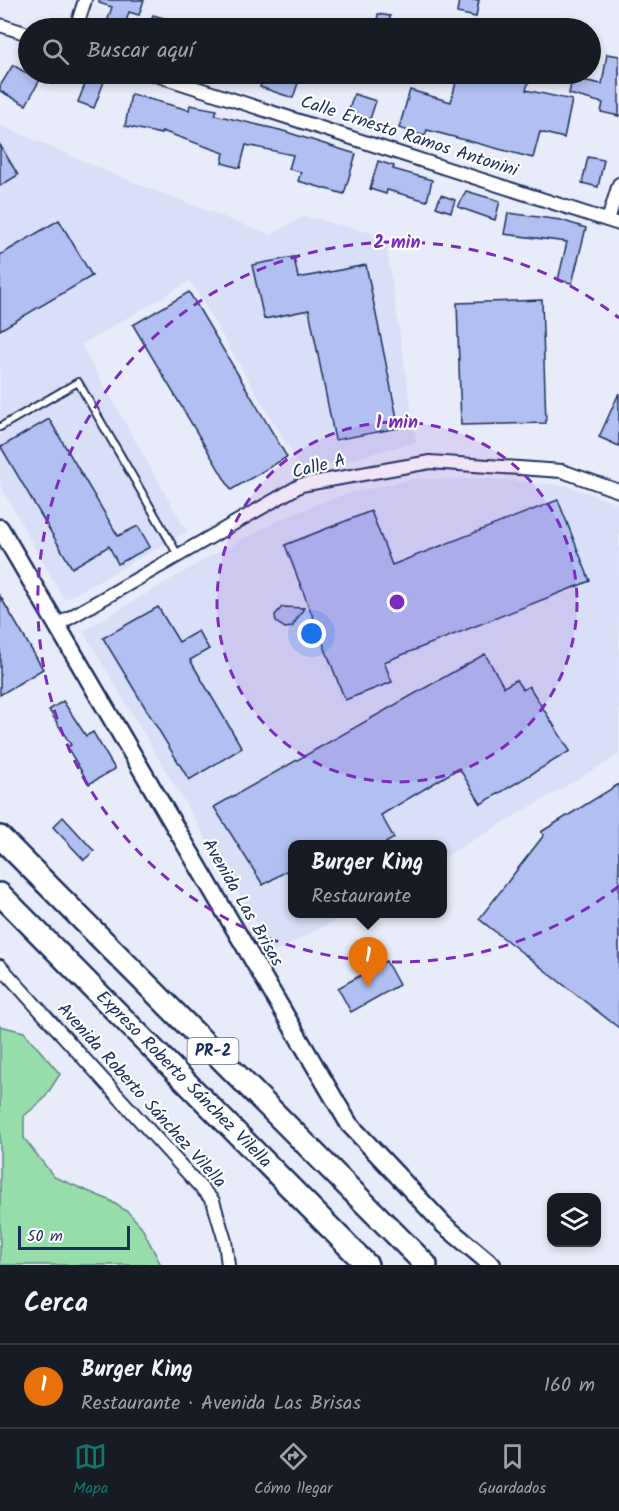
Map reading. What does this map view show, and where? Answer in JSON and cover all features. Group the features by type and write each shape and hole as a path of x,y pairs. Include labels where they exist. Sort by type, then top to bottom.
{"highway":[{"name":"PR-2","path":"0,837 426,1265"},
{"name":"Expreso Roberto Sánchez Vilella","path":"0,894 329,1230 367,1265"},
{"path":"0,912 51,947"},
{"path":"329,1230 350,1265"}],"street":[{"path":"79,18 85,0"},
{"path":"0,25 18,31"},
{"name":"Calle Ernesto Ramos Antonini","path":"184,84 613,222"},
{"path":"613,222 619,184"},
{"name":"Calle A","path":"57,625 301,485 430,462 562,471 619,491"},
{"name":"Avenida Las Brisas","path":"0,528 349,1124 444,1225 492,1265"},
{"name":"Avenida Roberto Sánchez Vilella","path":"0,966 213,1201 225,1241 228,1265"}],"lane":[{"path":"0,427 78,382 178,555"}],"shaded area":[{"path":"0,125 120,177 271,235 304,216 385,236 416,442 303,472 190,281 81,345 187,532 64,600 0,485"},
{"path":"415,479 493,479 568,486 619,504 619,755 447,856 447,840 288,840 288,918 339,918 274,953 83,631 209,557 290,515 342,495"}],"green space":[{"path":"0,1026 24,1032 60,1074 44,1099 24,1116 24,1138 54,1177 109,1200 128,1212 141,1226 161,1265 0,1265"}],"building":[{"path":"99,0 144,0 139,15 129,12 127,18 108,18 112,7 99,3"},
{"path":"459,0 479,0 476,17 457,13"},
{"path":"378,14 390,16 390,18 377,18"},
{"path":"607,54 619,56 619,116 601,112 603,103 569,94 571,84 602,84"},
{"path":"13,65 18,68 18,84 38,84 26,105 0,91 0,86"},
{"path":"85,84 103,84 94,108 78,102"},
{"path":"261,84 298,84 293,98 260,87"},
{"path":"456,84 528,84 526,90 572,100 564,138 540,132 533,158 427,130 425,136 399,128 410,90 451,102"},
{"path":"131,94 189,110 190,105 217,110 215,115 280,130 356,154 344,194 298,181 301,172 289,169 293,155 246,145 240,168 222,163 224,153 162,131 161,134 125,126"},
{"path":"354,94 376,101 370,119 348,113"},
{"path":"0,145 18,175 0,186"},
{"path":"588,157 604,160 598,187 582,183"},
{"path":"378,161 394,166 393,169 432,180 427,201 387,190 386,194 370,189"},
{"path":"466,191 500,201 495,220 458,207"},
{"path":"441,195 455,200 451,212 436,207"},
{"path":"508,213 561,220 586,228 572,283 558,280 567,242 504,234"},
{"path":"59,220 92,276 0,330 0,255"},
{"path":"294,257 298,278 366,265 399,428 335,440 309,310 264,319 252,265"},
{"path":"189,292 287,457 231,490 133,325"},
{"path":"542,300 546,423 461,425 457,303"},
{"path":"619,393 619,446 599,437"},
{"path":"49,419 118,536 138,526 150,547 118,564 109,546 72,568 1,447"},
{"path":"558,500 590,581 384,662 392,682 345,700 285,545 371,511 392,565"},
{"path":"0,596 43,669 0,695"},
{"path":"158,607 179,642 198,631 209,649 190,660 242,748 189,780 103,638"},
{"path":"282,607 304,608 292,627 285,628 276,622 275,615"},
{"path":"485,654 504,687 516,680 523,690 529,686 570,751 481,804 459,768 381,815 394,838 391,840 288,840 288,870 263,885 214,807"},
{"path":"63,701 86,736 93,732 115,769 89,784 67,747 71,745 49,710"},
{"path":"619,784 619,1028 479,919 544,835 541,832"},
{"path":"63,817 94,851 84,860 53,827"},
{"path":"386,961 399,985 351,1012 338,988"}],"place":[{"name":"Burger King","path":"368,987"}]}
